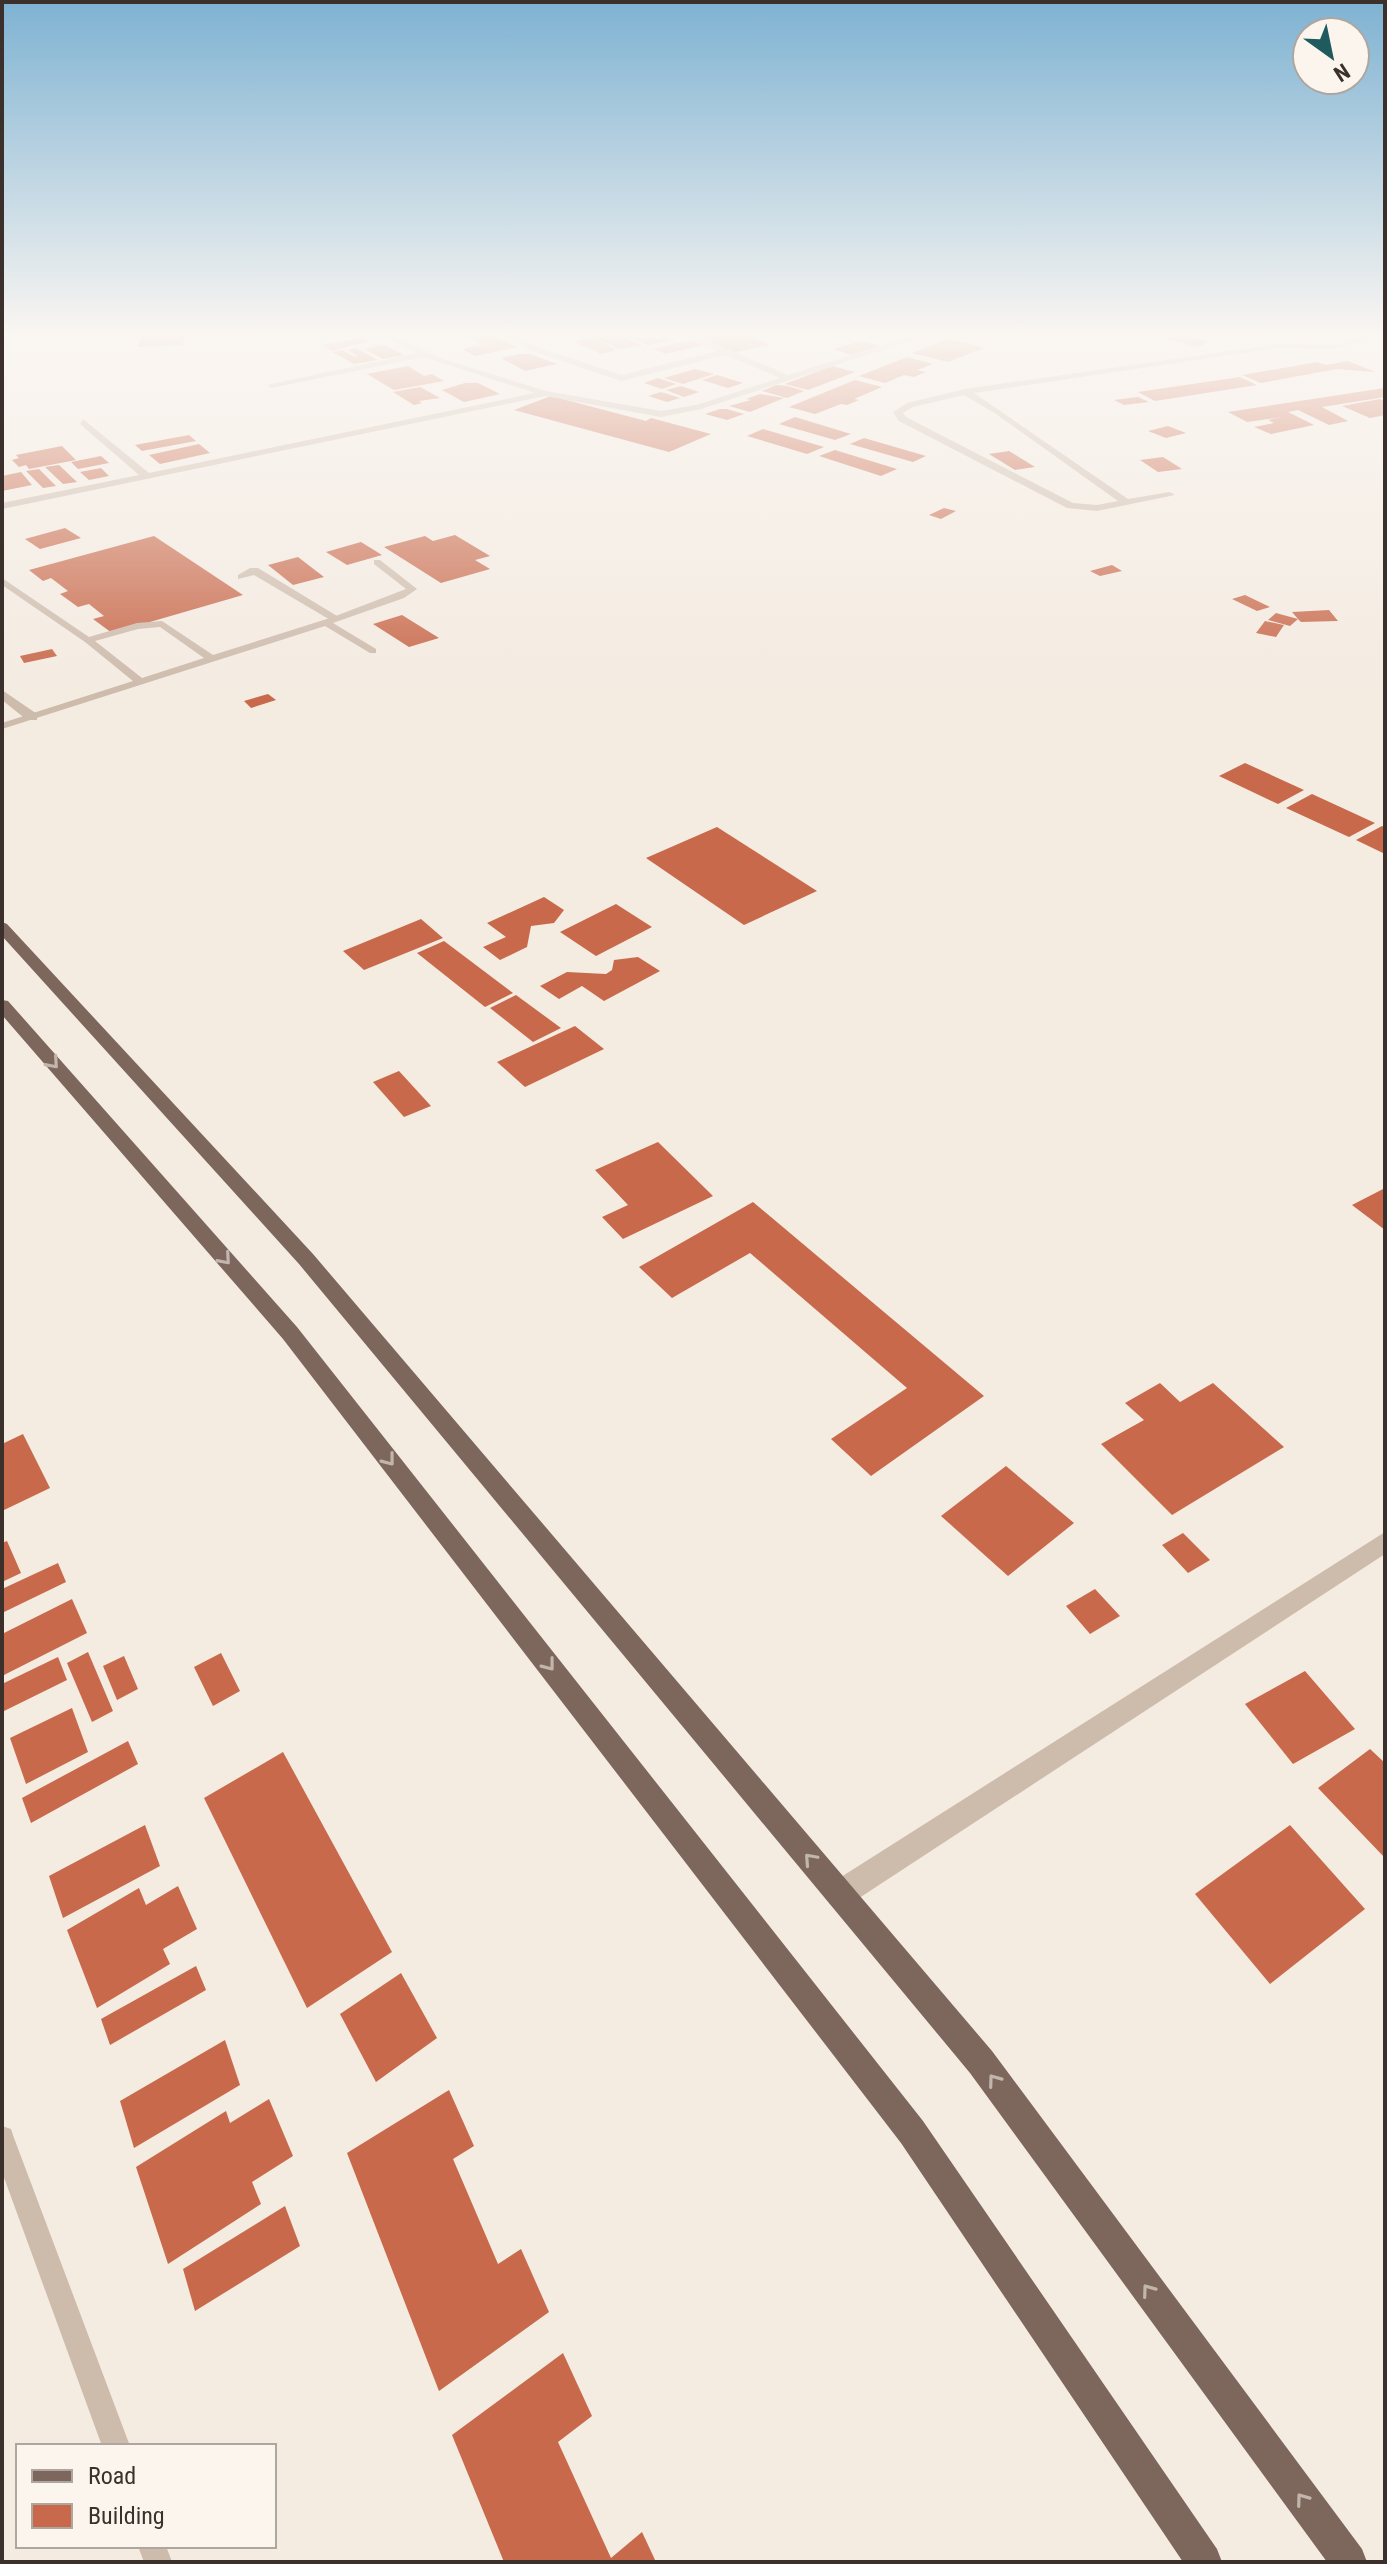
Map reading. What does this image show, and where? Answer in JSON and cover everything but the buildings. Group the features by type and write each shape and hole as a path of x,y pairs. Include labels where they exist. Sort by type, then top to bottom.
{"main road":[{"path":"2,927 306,1259 981,2062 1349,2562"},
{"path":"2,1005 290,1333 912,2132 1204,2562"}],"street":[{"path":"123,456 147,476"},
{"path":"2,506 245,456"},
{"path":"974,456 1071,506 1089,508 1170,495"},
{"path":"1061,456 1127,503"},
{"path":"242,577 254,570 330,621"},
{"path":"2,694 32,717"},
{"path":"840,1894 1385,1542"}],"lane":[{"path":"2,726 330,621 401,596 412,589 403,579 377,562"},
{"path":"2,581 88,640 141,682"},
{"path":"330,621 373,651"},
{"path":"88,640 137,626 162,624 210,658"},
{"path":"2,2138 115,2444"}]}
